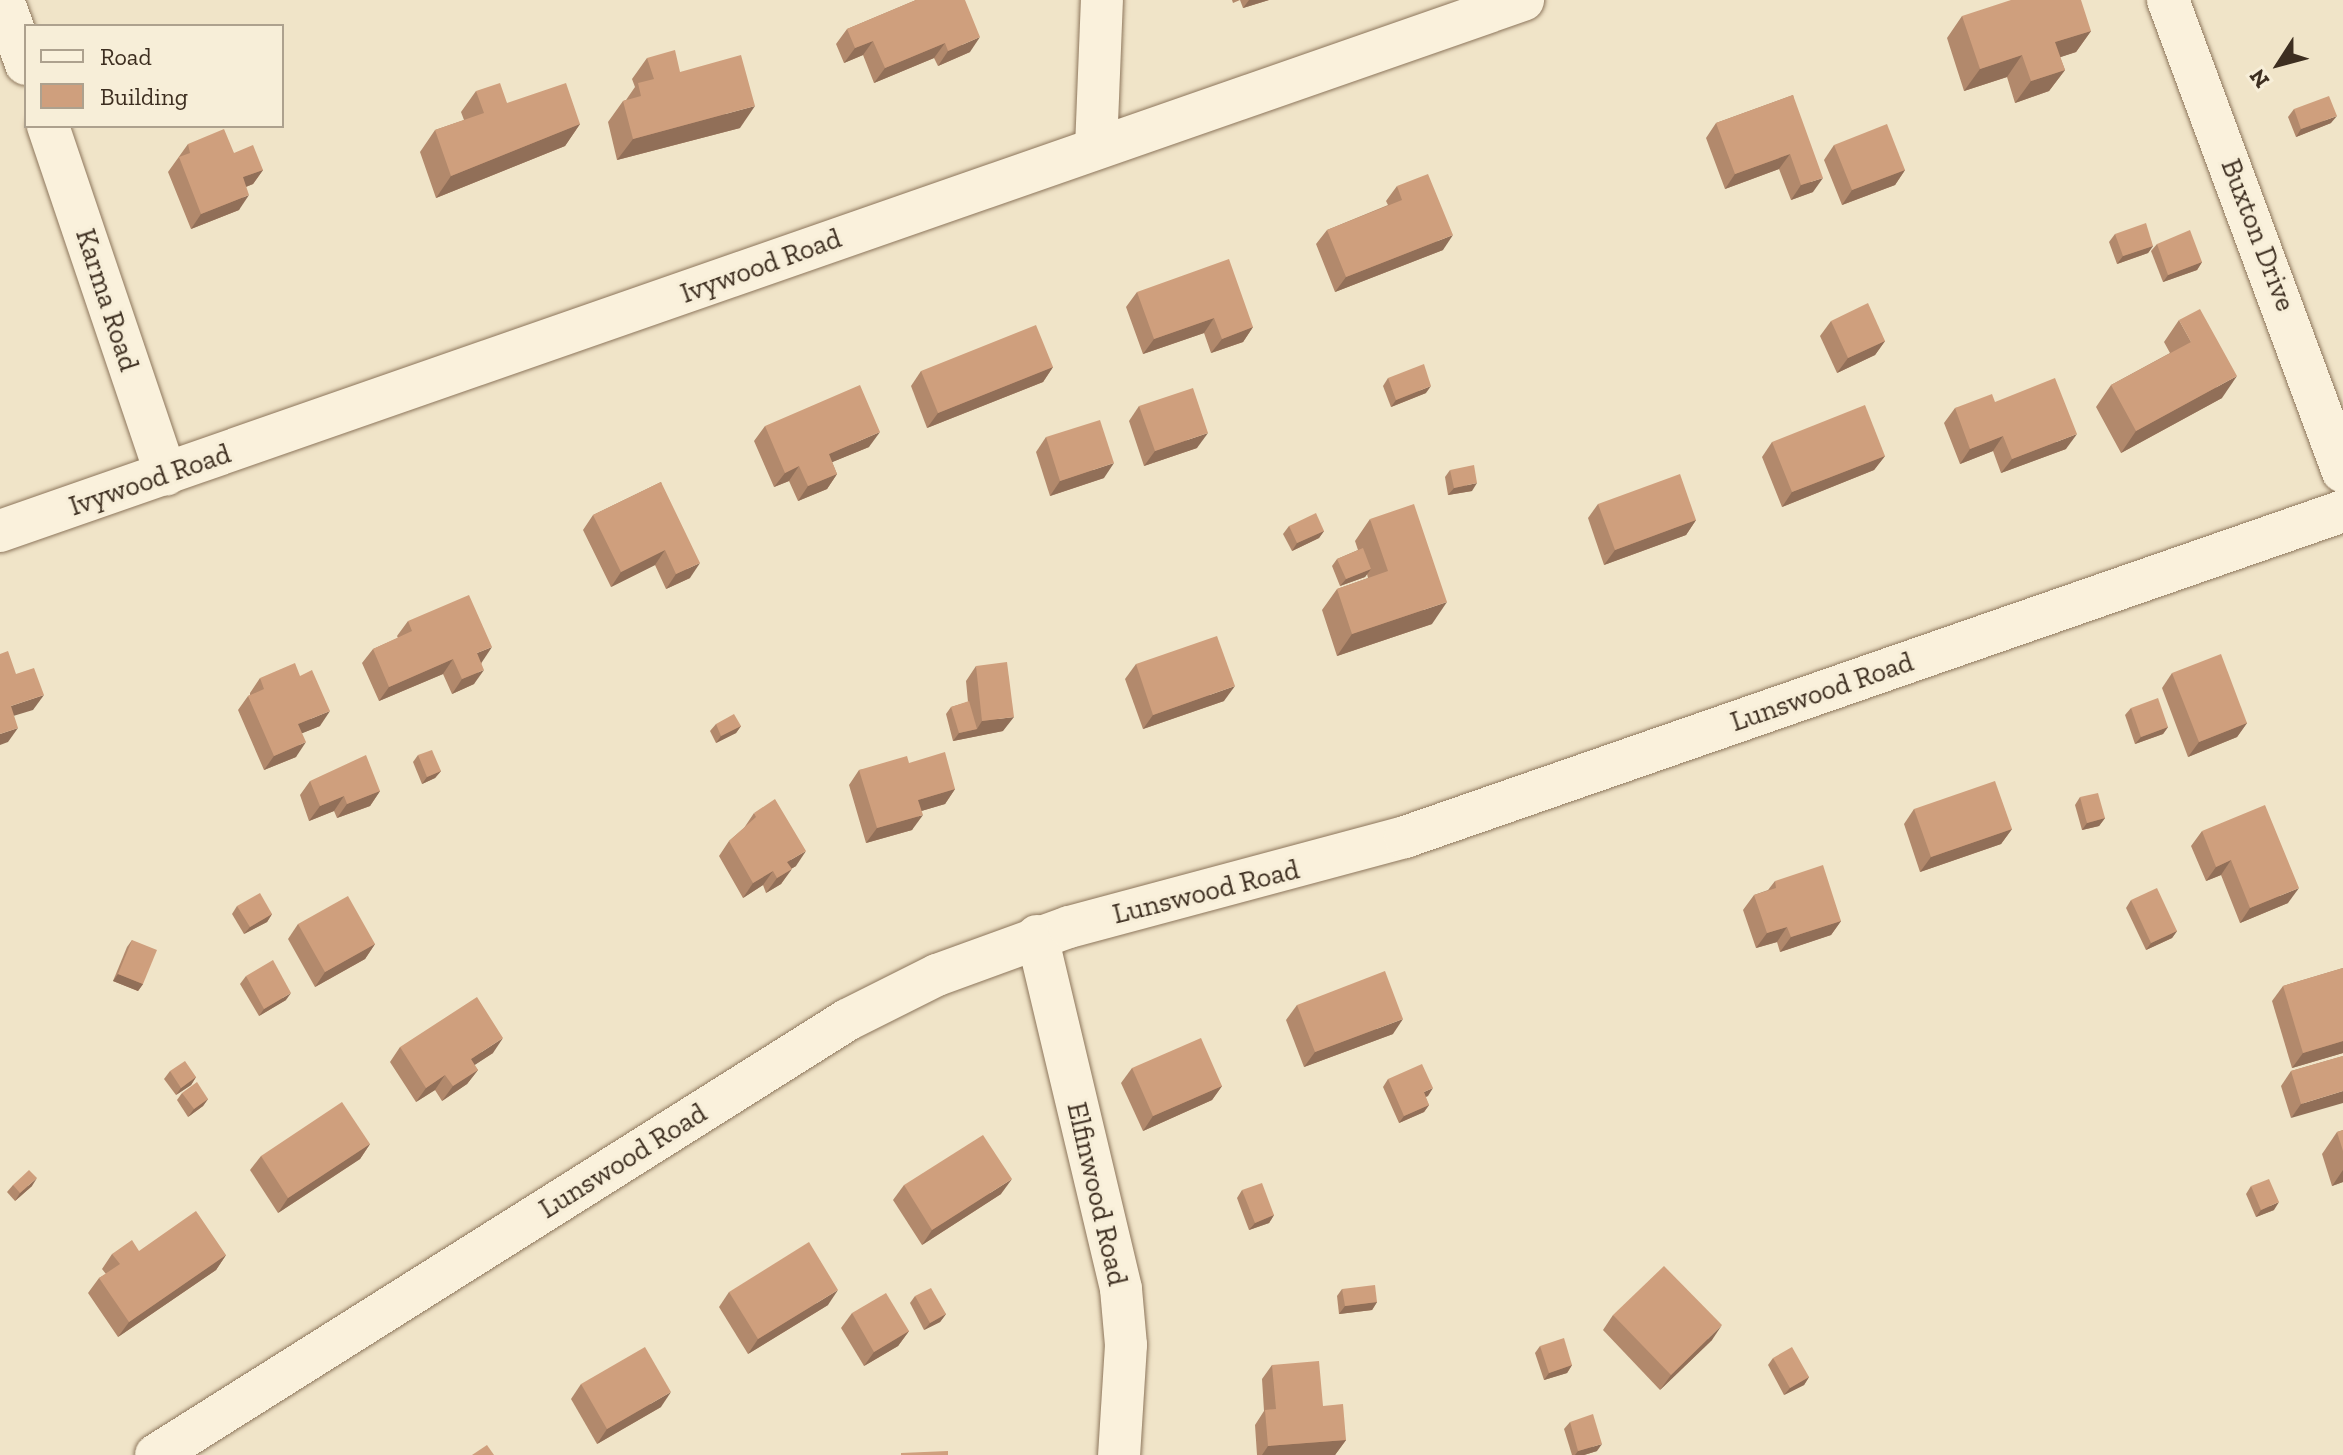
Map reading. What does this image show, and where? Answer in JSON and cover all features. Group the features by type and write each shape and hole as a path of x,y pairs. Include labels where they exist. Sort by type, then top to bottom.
{"street":[{"path":"3,0 24,58"},
{"path":"1096,148 1102,0"},
{"name":"Ivywood Road","path":"0,531 1523,0"},
{"name":"Buxton Drive","path":"2168,0 2343,472"},
{"name":"Karma Road","path":"49,128 166,475"},
{"name":"Lunswood Road","path":"156,1455 847,1020 937,975 1037,936 1405,837 2343,511"},
{"name":"Elfinwood Road","path":"1037,936 1121,1289 1125,1402 1119,1455"}],"building":[{"path":"916,0 965,0 980,37 948,51 945,43 885,68 873,41 855,48 847,29"},
{"path":"2011,0 2081,0 2091,31 2055,42 2065,70 2031,81 2022,55 1980,69 1962,16"},
{"path":"675,50 680,72 741,55 755,106 633,139 623,101 641,96 638,83 654,79 647,58"},
{"path":"500,83 507,103 566,83 580,124 451,176 435,130 484,113 476,91"},
{"path":"1793,95 1823,178 1801,185 1790,154 1735,174 1716,123"},
{"path":"2329,96 2337,116 2301,129 2294,109"},
{"path":"1887,124 1905,170 1852,190 1834,145"},
{"path":"224,129 234,153 253,145 263,170 243,177 249,195 201,214 179,157 190,153 188,144"},
{"path":"1428,174 1453,235 1346,277 1327,230 1402,200 1397,186"},
{"path":"2146,223 2153,246 2123,256 2115,234"},
{"path":"2190,230 2202,262 2168,275 2157,244"},
{"path":"1229,259 1253,327 1222,339 1214,318 1154,339 1137,292"},
{"path":"1868,303 1885,341 1848,358 1831,321"},
{"path":"2200,309 2237,376 2136,431 2111,385 2191,342 2179,320"},
{"path":"1036,325 1053,367 938,413 921,371"},
{"path":"1424,364 1431,386 1396,400 1388,378"},
{"path":"2055,378 2077,434 2012,459 2003,436 1970,449 1955,408 1992,394 1995,402"},
{"path":"860,385 880,432 829,454 837,474 808,486 799,466 785,473 765,426"},
{"path":"1193,388 1208,433 1155,451 1139,406"},
{"path":"1865,405 1885,456 1792,492 1772,442"},
{"path":"1100,420 1114,463 1060,481 1046,437"},
{"path":"1474,465 1477,483 1454,488 1450,470"},
{"path":"1680,474 1696,520 1615,550 1598,504"},
{"path":"661,482 700,563 676,574 665,550 621,572 593,515"},
{"path":"1414,504 1447,602 1352,634 1337,589 1388,571 1370,519"},
{"path":"1316,513 1324,531 1297,543 1289,526"},
{"path":"1363,548 1371,569 1346,579 1337,559"},
{"path":"469,595 492,647 477,653 484,670 462,679 453,659 389,687 373,649 412,631 408,621"},
{"path":"1217,636 1235,686 1153,715 1136,664"},
{"path":"8,651 16,674 34,668 44,695 11,706 18,728 0,734 0,654"},
{"path":"2221,654 2247,723 2199,742 2172,673"},
{"path":"1007,662 1014,717 982,721 976,666"},
{"path":"295,663 300,676 312,670 330,711 298,724 306,742 274,756 248,696 264,689 260,678"},
{"path":"2158,698 2168,727 2141,737 2131,708"},
{"path":"969,701 977,729 959,733 951,707"},
{"path":"734,714 741,726 721,736 716,724"},
{"path":"432,750 441,771 427,777 418,755"},
{"path":"945,752 955,789 918,800 923,815 877,828 859,770 907,756 909,763"},
{"path":"366,755 380,791 347,804 344,796 320,806 310,781"},
{"path":"1995,781 2012,829 1931,857 1914,809"},
{"path":"2098,793 2105,818 2087,823 2080,797"},
{"path":"775,799 806,851 787,862 792,869 777,878 773,871 753,883 729,841 756,817 754,813"},
{"path":"2265,805 2299,888 2250,908 2231,860 2216,867 2202,831"},
{"path":"1823,865 1841,921 1791,937 1787,927 1767,933 1754,895 1776,888 1775,881"},
{"path":"2157,888 2177,931 2151,943 2131,900"},
{"path":"260,893 272,914 250,927 237,906"},
{"path":"348,896 375,944 325,972 298,924"},
{"path":"132,940 157,950 143,984 118,974"},
{"path":"273,960 291,993 264,1009 246,976"},
{"path":"2343,968 2343,1041 2303,1053 2283,986"},
{"path":"1385,971 1403,1019 1315,1052 1297,1005"},
{"path":"477,997 503,1038 471,1059 478,1070 453,1086 445,1075 426,1088 400,1047"},
{"path":"1201,1038 1222,1086 1153,1116 1132,1068"},
{"path":"2343,1056 2343,1091 2301,1104 2291,1071"},
{"path":"185,1061 196,1077 181,1088 170,1071"},
{"path":"1422,1064 1433,1088 1424,1092 1429,1105 1404,1116 1388,1079"},
{"path":"197,1082 208,1099 194,1109 182,1093"},
{"path":"342,1102 370,1144 288,1198 261,1156"},
{"path":"2343,1130 2343,1151 2337,1132"},
{"path":"983,1135 1012,1179 932,1230 904,1185"},
{"path":"29,1170 37,1178 20,1193 13,1185"},
{"path":"2269,1179 2279,1202 2261,1210 2251,1186"},
{"path":"1262,1183 1274,1215 1255,1223 1242,1190"},
{"path":"196,1211 226,1255 129,1322 99,1278 120,1264 112,1254 132,1240 139,1251"},
{"path":"809,1242 838,1290 758,1339 729,1292"},
{"path":"1664,1266 1722,1325 1671,1375 1613,1315"},
{"path":"1375,1285 1377,1302 1345,1306 1342,1289"},
{"path":"931,1288 946,1314 930,1323 915,1296"},
{"path":"886,1293 909,1331 874,1352 852,1313"},
{"path":"1564,1338 1572,1365 1549,1373 1540,1346"},
{"path":"645,1347 671,1392 607,1429 581,1384"},
{"path":"1792,1347 1809,1377 1790,1388 1773,1358"},
{"path":"1319,1361 1323,1406 1343,1404 1346,1440 1268,1446 1265,1410 1276,1409 1272,1365"},
{"path":"1593,1414 1602,1444 1578,1451 1570,1422"},
{"path":"487,1445 494,1455 472,1455"},
{"path":"948,1451 948,1455 901,1455 901,1453"}]}
